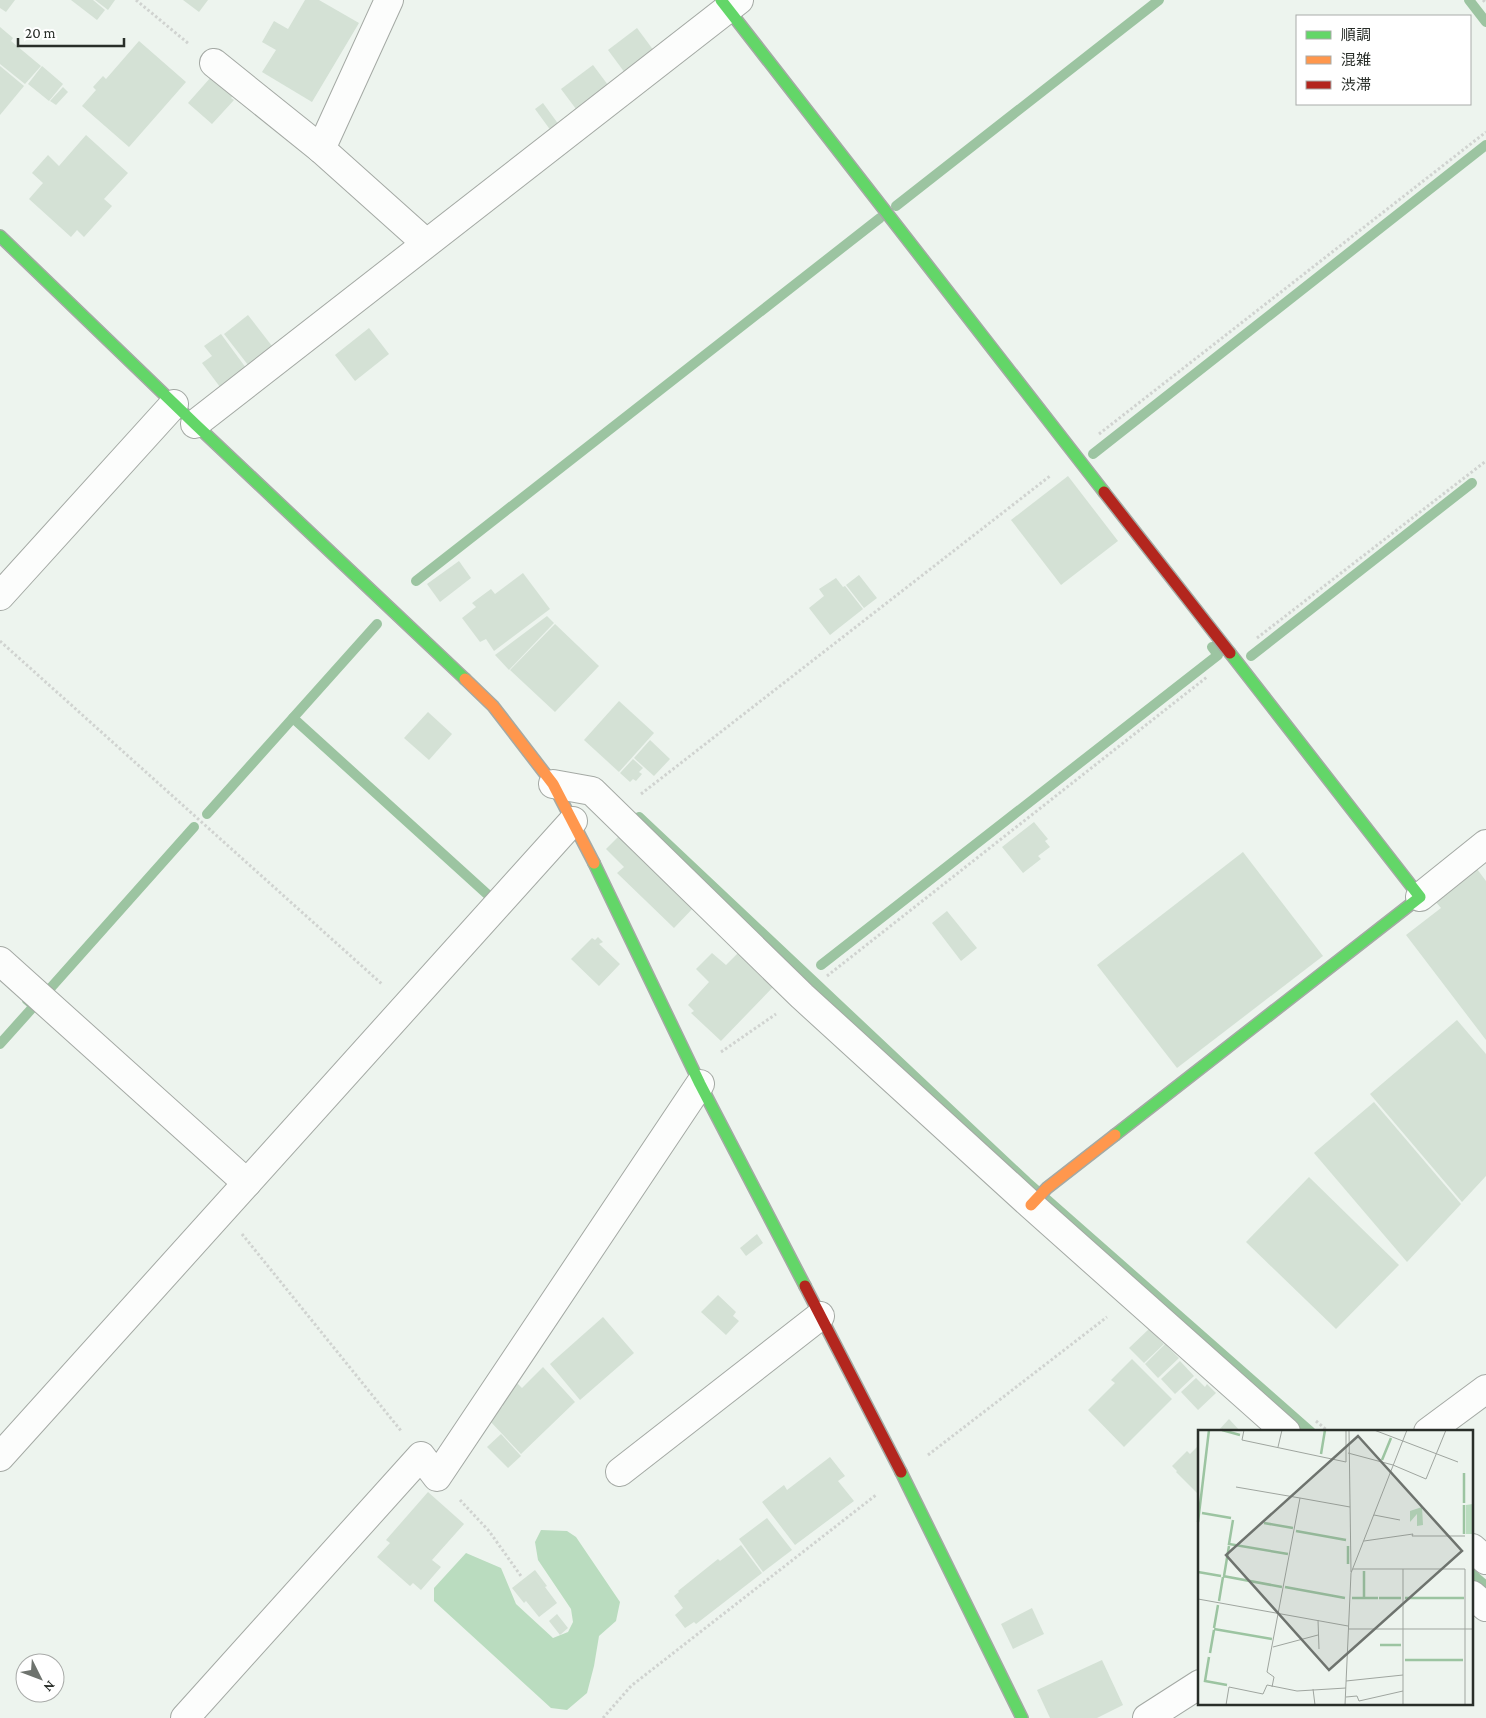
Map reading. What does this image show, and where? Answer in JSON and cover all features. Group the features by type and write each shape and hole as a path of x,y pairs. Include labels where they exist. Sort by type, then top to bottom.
{"street":[{"path":"321,149 389,0"},
{"path":"194,424 426,244 729,3 1075,454 1420,897"},
{"path":"214,63 321,149 426,244"},
{"path":"0,236 194,424 493,706 554,784 697,1078 902,1474 1022,1718"},
{"path":"0,596 174,404"},
{"path":"554,784 592,791 802,996 1037,1199 1134,1296 1284,1430"},
{"path":"0,1457 573,820"},
{"path":"1037,1199 1486,844"},
{"path":"0,961 247,1183"},
{"path":"185,1718 429,1466 697,1078"},
{"path":"620,1472 820,1316"},
{"path":"1431,1430 1486,1389"},
{"path":"1474,1550 1486,1560"},
{"path":"1474,1597 1486,1607"},
{"path":"1147,1718 1198,1685"}],"path":[{"path":"136,0 214,63"},
{"path":"1483,0 1486,3"},
{"path":"617,814 1486,132"},
{"path":"825,978 1233,656 1486,461"},
{"path":"0,641 406,1006"},
{"path":"697,1078 802,996"},
{"path":"223,1210 429,1466 489,1531 521,1576"},
{"path":"603,1718 631,1686 1134,1296"}],"green space":[{"path":"541,1530 567,1531 576,1537 620,1602 616,1621 599,1636 587,1693 567,1710 551,1708 434,1601 434,1588 466,1553 501,1568 516,1604 553,1638 568,1632 573,1622 571,1609 538,1560 535,1542"}],"building":[{"path":"0,0 15,0 6,12 0,8"},
{"path":"71,0 93,0 105,10 97,20"},
{"path":"95,0 115,0 108,10"},
{"path":"183,0 208,0 199,12"},
{"path":"305,0 319,0 359,23 312,102 262,72 276,50 262,42 274,21 288,29"},
{"path":"0,27 13,38 11,41 41,66 25,84 0,64"},
{"path":"637,28 657,55 628,77 608,50"},
{"path":"139,41 186,82 129,147 82,106 96,90 93,87 103,76 106,79"},
{"path":"593,65 611,89 579,113 561,89"},
{"path":"0,66 24,86 0,115"},
{"path":"42,66 63,84 49,101 28,84"},
{"path":"211,77 233,96 231,98 234,100 212,124 188,103"},
{"path":"63,87 68,92 56,105 50,101"},
{"path":"543,103 562,129 554,135 535,109"},
{"path":"86,135 128,173 104,199 112,206 84,237 77,230 71,237 29,199 43,183 32,173 48,155 59,166"},
{"path":"248,315 272,346 248,365 224,334"},
{"path":"369,328 389,354 355,381 335,355"},
{"path":"221,334 246,368 220,387 202,363 212,356 204,346"},
{"path":"1068,476 1118,541 1061,585 1011,520"},
{"path":"459,561 471,578 440,602 427,584"},
{"path":"523,573 550,609 494,651 486,639 480,642 462,618 476,607 472,603 491,589 495,594"},
{"path":"859,575 877,598 864,608 846,585"},
{"path":"836,578 843,587 845,586 863,609 830,635 809,608 824,596 819,589"},
{"path":"547,616 554,623 509,670 495,655"},
{"path":"555,624 599,666 555,712 510,670"},
{"path":"619,701 654,733 619,772 584,740"},
{"path":"428,712 452,734 429,760 404,738"},
{"path":"650,740 670,759 654,776 634,758"},
{"path":"633,759 643,768 639,772 642,774 636,781 633,779 630,782 620,773"},
{"path":"1034,822 1048,839 1045,841 1050,847 1038,856 1041,859 1023,873 1002,847"},
{"path":"622,833 696,905 674,928 617,873 624,867 606,849"},
{"path":"1243,852 1323,956 1177,1068 1097,965"},
{"path":"1477,869 1486,881 1486,1040 1406,935 1441,908 1435,901"},
{"path":"947,911 977,948 961,961 932,923"},
{"path":"598,937 603,942 599,944 620,964 599,986 571,959 592,938 595,940"},
{"path":"739,952 774,986 721,1041 691,1013 694,1011 688,1005 709,982 696,969 712,953 726,965"},
{"path":"1457,1020 1486,1054 1486,1176 1462,1202 1370,1094"},
{"path":"1374,1102 1461,1204 1407,1262 1314,1153"},
{"path":"1309,1177 1399,1265 1336,1329 1246,1242"},
{"path":"757,1234 763,1243 746,1256 740,1248"},
{"path":"718,1295 736,1312 733,1316 739,1321 726,1335 701,1312"},
{"path":"603,1317 634,1353 580,1400 550,1364"},
{"path":"1149,1329 1164,1344 1144,1363 1129,1348"},
{"path":"1165,1344 1179,1358 1158,1378 1145,1364"},
{"path":"1132,1359 1172,1399 1124,1447 1088,1410 1115,1383 1111,1380"},
{"path":"1180,1361 1194,1376 1175,1394 1161,1379"},
{"path":"543,1367 575,1402 521,1454 489,1420 503,1406 497,1400 516,1382 522,1388"},
{"path":"1196,1378 1205,1387 1207,1384 1216,1393 1198,1410 1181,1392"},
{"path":"1229,1419 1239,1430 1219,1430"},
{"path":"501,1434 521,1456 508,1468 487,1447"},
{"path":"1198,1446 1198,1494 1172,1466 1187,1451 1190,1454"},
{"path":"830,1457 845,1476 838,1481 854,1501 795,1545 762,1502 784,1485 787,1490"},
{"path":"428,1492 464,1524 432,1560 441,1567 421,1590 413,1583 410,1586 377,1557 390,1543 386,1540"},
{"path":"767,1518 792,1550 763,1572 739,1539"},
{"path":"741,1545 762,1573 696,1624 694,1622 685,1628 675,1615 683,1608 674,1596 718,1559 720,1561"},
{"path":"535,1570 557,1603 539,1617 512,1588"},
{"path":"1032,1608 1044,1634 1013,1649 1001,1624"},
{"path":"557,1614 568,1628 560,1635 549,1621"},
{"path":"1102,1660 1123,1705 1097,1718 1050,1718 1037,1690"}],"waterway":[{"path":"896,206 1159,0"},
{"path":"1469,0 1486,22"},
{"path":"1093,454 1486,145"},
{"path":"416,581 880,218"},
{"path":"1251,656 1472,483"},
{"path":"207,814 377,624"},
{"path":"821,965 1218,655 1212,647"},
{"path":"293,718 487,894"},
{"path":"639,817 1027,1182 1309,1430"},
{"path":"47,992 194,827"},
{"path":"0,1044 34,1006 27,1000"},
{"path":"1474,1576 1486,1586"}],"traffic: fast":[{"path":"721,0 1104,492"},
{"path":"0,236 195,424 465,679"},
{"path":"1115,1135 1420,897 1230,653"},
{"path":"594,863 700,1084 805,1286"},
{"path":"901,1472 1022,1718"}],"traffic: slow":[{"path":"465,679 493,706 553,784 594,863"},
{"path":"1031,1205 1047,1188 1115,1135"}],"traffic: jam":[{"path":"1104,492 1230,653"},
{"path":"805,1286 901,1472"}]}
